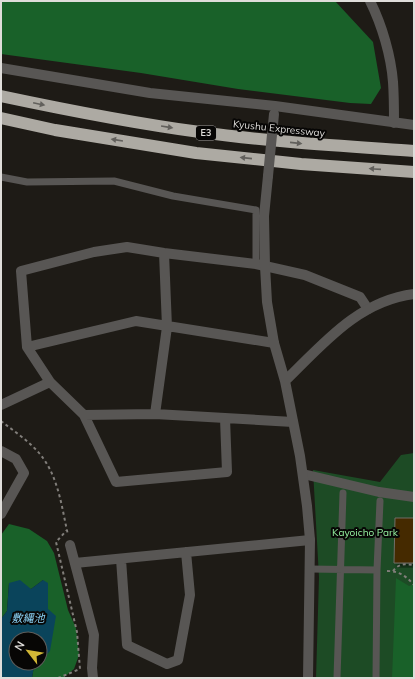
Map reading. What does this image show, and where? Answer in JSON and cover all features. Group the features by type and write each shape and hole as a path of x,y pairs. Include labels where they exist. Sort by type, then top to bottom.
{"highway":[{"name":"Kyushu Expressway","path":"1,96 60,109 200,132 303,144 414,151"},
{"name":"E3","path":"1,118 56,130 196,152 301,164 414,172"}],"street":[{"path":"370,1 379,19 389,59 393,81 394,123"},
{"path":"1,68 150,93 274,110 414,125"},
{"path":"274,110 260,265 274,343 285,381 303,474 310,540 308,678"},
{"path":"225,418 227,472 116,482 84,415 50,382 27,347 21,271 94,252 127,247 260,265 305,275 360,297 368,309"},
{"path":"155,414 167,327 164,253"},
{"path":"285,381 342,325 368,309 403,296 414,294"},
{"path":"27,347 136,321 274,343"},
{"path":"1,405 50,382"},
{"path":"84,415 155,414 293,422"},
{"path":"1,451 16,459 24,473 1,514"},
{"path":"303,474 380,492 414,497"},
{"path":"75,563 310,540"},
{"path":"70,546 94,635 92,668 93,678"},
{"path":"121,559 127,645 167,664 178,660 190,595 186,552"}],"lane":[{"path":"1,177 27,182 114,181 173,196 256,210 260,265"},
{"path":"338,678 343,493"},
{"path":"376,678 377,570 380,501"},
{"path":"310,569 377,570"}],"path":[{"path":"1,421 43,458 53,475 70,546"},
{"path":"58,678 80,669 77,632 56,542 66,530"},
{"path":"414,565 401,564 396,566 394,571 405,576 414,585"}],"green space":[{"path":"1,1 335,1 373,42 381,88 371,104 350,103 238,89 141,73 1,54"},
{"name":"Kayoicho Park","path":"414,453 414,678 316,678 319,577 313,470 380,482 401,455"},
{"path":"9,524 29,529 47,541 54,553 68,610 76,628 79,655 74,669 63,678 32,678 33,671 48,671 48,652 50,650 48,609 43,580 31,589 9,583 7,611 1,619 1,535"},
{"path":"396,578 409,586 414,584 414,678 392,678"}],"water":[{"name":"敷縄池","path":"20,580 31,589 43,580 48,583 48,609 56,616 50,651 48,653 48,631 8,631 8,671 33,671 32,678 1,678 1,619 7,611 9,583"}],"building":[{"path":"395,518 414,518 414,563 394,563"}]}
